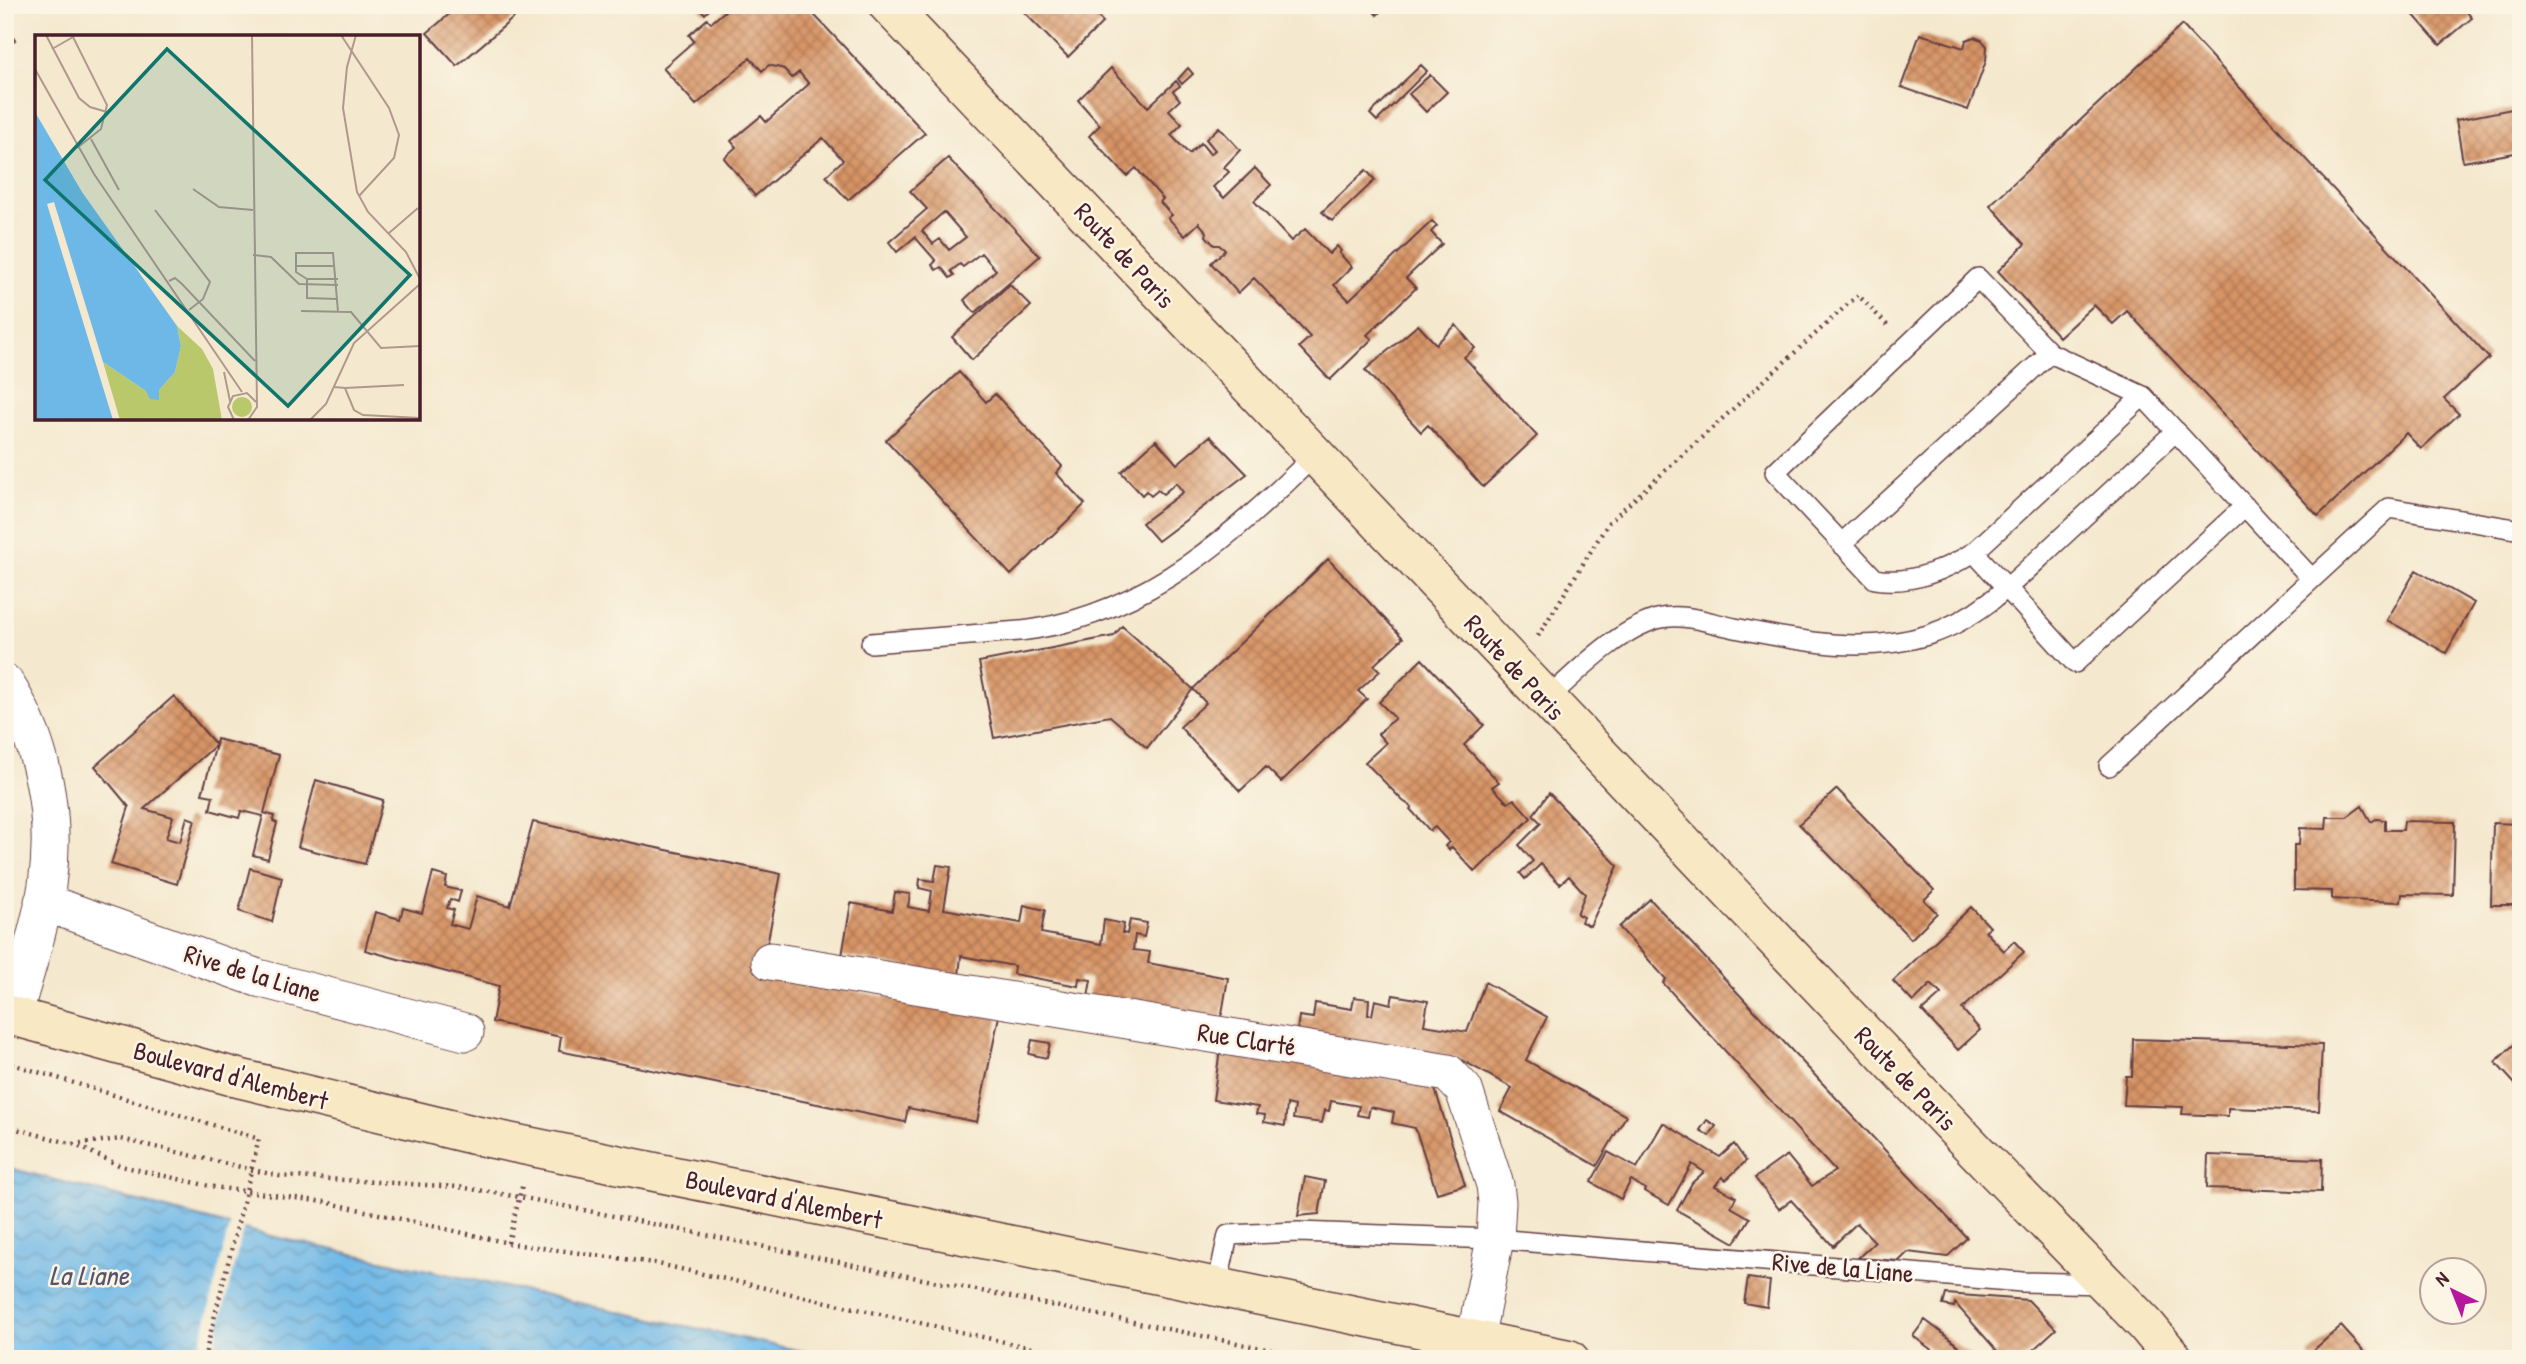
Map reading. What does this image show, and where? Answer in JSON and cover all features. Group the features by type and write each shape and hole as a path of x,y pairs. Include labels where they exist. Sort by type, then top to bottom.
{"main road":[{"name":"Route de Paris","path":"888,5 1986,1162 2146,1325 2174,1359"},
{"name":"Boulevard d'Alembert","path":"9,1015 238,1078 474,1135 1569,1359"},
{"name":"Route de Paris","path":"2146,1325 2188,1359"}],"street":[{"path":"5,683 25,719 42,769 50,841 43,902 9,1015"},
{"name":"Rive de la Liane","path":"43,902 258,978 465,1032"},
{"name":"Rue Clarté","path":"770,961 1448,1073 1464,1090 1495,1185 1497,1202 1495,1239 1475,1340"}],"lane":[{"path":"2143,396 1974,552 1950,567 1919,577 1891,581 1875,579 1775,472 1978,278 2050,353 2143,396 2312,579"},
{"path":"1841,544 2050,353"},
{"path":"1546,700 1625,635 1657,619 1686,618 1806,642 1843,646 1909,640 1951,626 2007,588 2176,431"},
{"path":"871,643 1036,629 1111,608 1162,583 1215,547 1315,455"},
{"path":"1974,552 2075,663 2245,506"},
{"path":"2109,766 2389,508 2521,530"},
{"name":"Rive de la Liane","path":"1217,1287 1228,1235 1298,1232 1495,1239 2022,1282 2106,1284"}],"path":[{"path":"1517,669 1609,522 1858,295 1873,311"},
{"path":"5,1062 259,1139 204,1359"},
{"path":"5,1126 73,1144 121,1166 245,1193 325,1202 508,1243 654,1263 1080,1359"},
{"path":"73,1144 121,1139 279,1176 460,1187 520,1197 1315,1359"},
{"path":"508,1243 525,1177"}],"water":[{"name":"La Liane","path":"5,1167 270,1236 838,1359 5,1359"}],"pier":[{"path":"230,1222 244,1226 211,1359 197,1359"}],"building":[{"path":"460,5 520,5 524,9 457,66 427,33"},
{"path":"697,5 714,5 705,14"},
{"path":"719,5 805,5 925,133 848,200 826,176 843,160 823,138 755,196 724,158 736,147 731,141 761,116 766,122 809,84 799,72 792,78 784,69 769,65 762,71 750,58 696,105 663,68 694,41 689,35 707,19 711,23 725,11"},
{"path":"1017,5 1086,5 1103,22 1068,57"},
{"path":"1368,5 1387,5 1377,15"},
{"path":"2405,5 2461,5 2472,18 2440,45"},
{"path":"2182,25 2489,358 2444,399 2459,414 2421,449 2406,433 2318,516 2127,311 2113,324 2094,305 2059,337 1998,271 2025,244 1990,205"},
{"path":"5,27 15,40 5,48"},
{"path":"1920,34 1964,48 1966,40 1974,37 1987,46 1986,61 1968,110 1901,87"},
{"path":"1421,65 1427,71 1377,121 1370,114"},
{"path":"1111,68 1148,107 1176,81 1180,86 1173,91 1180,100 1169,110 1182,124 1171,135 1189,154 1201,143 1210,154 1215,150 1206,139 1219,127 1240,150 1224,167 1229,172 1213,187 1224,198 1255,168 1271,185 1254,201 1291,241 1305,229 1329,254 1337,246 1341,251 1339,253 1352,267 1334,285 1349,300 1432,221 1437,226 1431,232 1442,244 1406,278 1416,288 1367,335 1372,339 1330,380 1299,347 1310,337 1254,278 1238,293 1211,263 1225,250 1214,245 1199,223 1185,236 1168,218 1172,215 1160,202 1163,199 1136,168 1127,176 1089,136 1100,125 1078,100"},
{"path":"1188,68 1193,74 1182,84 1178,79"},
{"path":"1430,75 1447,92 1426,112 1409,94"},
{"path":"2521,93 2521,167 2518,167 2515,153 2463,162 2456,120 2517,108 2515,94"},
{"path":"948,158 1040,256 975,313 964,300 996,270 981,253 963,267 960,264 951,271 954,275 950,278 941,267 936,270 932,265 936,261 915,237 897,252 889,242 927,209 910,191","holes":["944,212 966,237 949,250 940,239 933,244 922,231"]},
{"path":"1366,170 1375,180 1332,221 1322,212"},
{"path":"1010,285 1031,306 972,360 952,337"},
{"path":"1418,325 1436,344 1456,325 1475,348 1464,357 1537,436 1483,487 1428,425 1421,432 1365,370"},
{"path":"959,372 986,402 995,394 1062,466 1056,473 1085,504 1011,575 886,440"},
{"path":"1210,436 1247,474 1158,541 1142,523 1183,492 1176,483 1163,494 1158,490 1151,496 1146,491 1142,495 1121,472 1156,440 1177,464"},
{"path":"1328,559 1403,638 1374,665 1380,671 1358,691 1367,699 1281,782 1266,767 1240,791 1180,727 1206,703 1193,689"},
{"path":"2416,570 2474,603 2446,653 2387,620"},
{"path":"1122,626 1193,689 1147,748 1110,716 994,738 979,662 1114,636"},
{"path":"1422,659 1484,725 1464,745 1499,782 1492,787 1508,803 1514,799 1531,818 1475,872 1452,847 1449,850 1445,846 1449,842 1435,827 1430,831 1410,809 1412,807 1365,762 1386,743 1378,734 1395,718 1379,702"},
{"path":"174,696 216,745 144,809 173,817 166,838 180,842 187,817 195,820 177,884 111,864 129,807 95,766"},
{"path":"217,739 279,755 264,813 274,816 273,821 277,823 268,859 253,855 263,816 241,811 239,818 210,810 213,796 202,794"},
{"path":"316,780 383,800 365,864 298,847"},
{"path":"1837,789 1934,890 1924,900 1937,913 1911,939 1799,824"},
{"path":"1549,793 1618,866 1590,926 1581,922 1583,917 1577,914 1585,894 1569,876 1560,884 1541,864 1525,879 1520,873 1533,861 1519,845 1541,823 1533,815"},
{"path":"2362,806 2371,822 2376,819 2385,820 2385,830 2403,830 2404,821 2455,822 2453,895 2402,894 2401,902 2332,899 2332,891 2294,890 2294,845 2299,845 2300,828 2326,829 2327,817 2347,817"},
{"path":"533,822 781,874 761,975 999,1016 977,1122 908,1108 905,1122 559,1051 561,1037 492,1022 499,986 365,950 375,912 400,919 403,908 422,913 433,873 447,877 445,887 461,891 458,902 450,899 447,908 454,910 450,924 468,929 477,896 510,906"},
{"path":"2493,823 2521,824 2521,905 2491,905"},
{"path":"937,865 951,867 944,909 1021,923 1024,905 1045,910 1041,933 1101,944 1104,920 1124,924 1122,933 1127,934 1130,920 1147,923 1144,937 1135,935 1133,950 1150,952 1148,963 1228,978 1221,1020 1088,997 1091,980 1079,978 1078,986 1013,974 1014,966 961,956 959,976 842,956 851,903 892,911 895,892 910,894 908,907 929,911 932,891 919,888 920,879 934,881"},
{"path":"250,868 282,877 272,922 239,911"},
{"path":"1650,899 1967,1238 1947,1257 1908,1252 1899,1261 1858,1258 1875,1242 1857,1223 1833,1246 1791,1200 1779,1209 1755,1178 1787,1155 1812,1186 1835,1171 1663,983 1666,979 1619,927"},
{"path":"1971,907 1990,927 1985,931 2004,951 2014,941 2024,952 1962,1009 1980,1030 1958,1050 1922,1011 1941,994 1931,984 1913,1002 1893,981"},
{"path":"1485,982 1547,1017 1526,1060 1626,1116 1597,1166 1500,1111 1512,1088 1458,1058 1297,1032 1299,1016 1313,1018 1315,1003 1352,1009 1354,997 1369,999 1368,1015 1372,1015 1375,1000 1391,1004 1393,995 1428,1001 1424,1025 1467,1032"},
{"path":"2521,1038 2521,1078 2515,1084 2495,1062"},
{"path":"2133,1039 2322,1045 2319,1111 2228,1108 2228,1116 2182,1114 2183,1107 2124,1105 2126,1076 2132,1076"},
{"path":"1032,1040 1050,1043 1047,1058 1029,1054"},
{"path":"1220,1049 1434,1086 1465,1185 1437,1193 1415,1128 1392,1123 1394,1112 1370,1107 1368,1117 1357,1115 1359,1106 1331,1101 1329,1111 1325,1110 1322,1123 1293,1119 1295,1106 1287,1104 1285,1126 1264,1122 1265,1115 1256,1114 1258,1107 1213,1100"},
{"path":"1707,1120 1716,1126 1709,1136 1700,1130"},
{"path":"1663,1123 1720,1157 1734,1144 1746,1161 1726,1180 1722,1177 1715,1186 1736,1197 1731,1207 1750,1218 1735,1243 1677,1210 1692,1183 1704,1172 1692,1164 1669,1205 1631,1180 1621,1199 1591,1182 1608,1152 1637,1168"},
{"path":"2208,1155 2322,1159 2321,1192 2207,1188"},
{"path":"1305,1177 1325,1181 1319,1214 1298,1216"},
{"path":"1748,1278 1770,1281 1767,1307 1744,1303"},
{"path":"1946,1294 2028,1300 2056,1329 2023,1359 1991,1359 1998,1352 1955,1303 1954,1307 1943,1305"},
{"path":"1925,1320 1975,1359 1944,1359 1913,1336"},
{"path":"2341,1326 2371,1359 2311,1359 2308,1355"}]}
